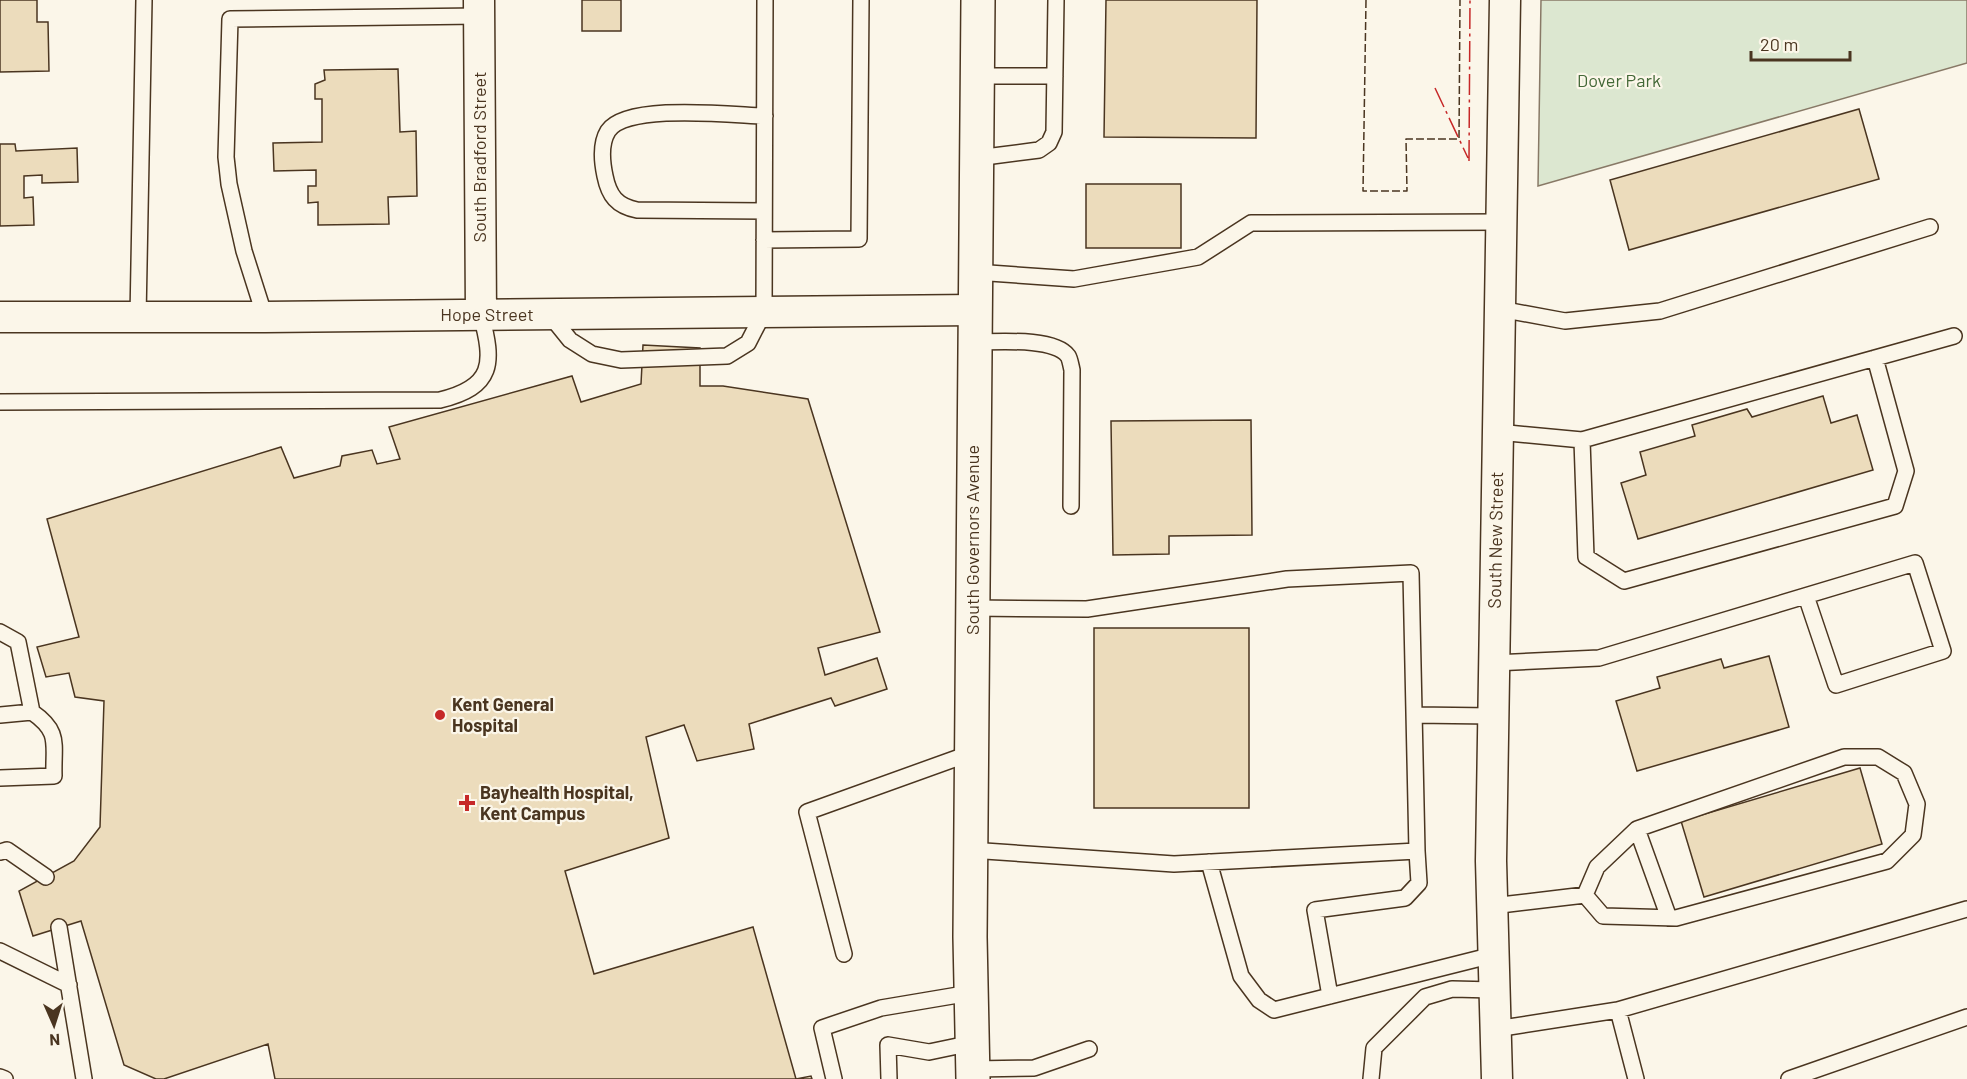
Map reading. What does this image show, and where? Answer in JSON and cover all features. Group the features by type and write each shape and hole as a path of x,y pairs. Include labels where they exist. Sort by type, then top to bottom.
{"main road":[{"name":"South Governors Avenue","path":"973,1064 970,993 970,850 978,0"}],"street":[{"name":"South New Street","path":"1497,1079 1491,861 1505,0"},
{"name":"South Bradford Street","path":"479,8 481,315"},
{"name":"Hope Street","path":"0,317 764,312 974,326"}],"lane":[{"path":"138,317 144,0"},
{"path":"549,314 570,340 592,354 621,360 727,356 748,343 764,312 765,0"},
{"path":"764,240 859,239 861,0"},
{"path":"976,158 1039,150 1049,143 1054,132 1056,0"},
{"path":"265,316 246,261 229,184 226,157 230,19 479,8"},
{"path":"976,76 1055,76"},
{"path":"764,211 637,210 626,207 613,199 607,189 603,151 604,140 609,129 618,122 634,116 656,113 765,116"},
{"path":"975,272 1074,279 1198,257 1251,223 1501,222"},
{"path":"1500,309 1565,321 1660,311 1930,226"},
{"path":"0,402 440,400 476,386 482,380 488,364 488,340 481,315"},
{"path":"974,326 1028,343 1056,347 1068,356 1072,370 1071,506"},
{"path":"1498,432 1582,440 1954,336"},
{"path":"1582,440 1586,557 1624,580 1895,506 1906,471 1875,358"},
{"path":"1494,663 1599,658 1915,563 1943,651 1836,685 1806,596"},
{"path":"972,608 1087,609 1287,579 1411,573 1419,883 1404,898 1315,909 1330,996"},
{"path":"0,632 18,642 32,711"},
{"path":"0,715 32,711 46,721 53,733 54,776 0,778"},
{"path":"1414,715 1493,716"},
{"path":"844,954 807,812 971,753"},
{"path":"1844,757 1878,757 1904,772 1917,804 1912,835 1887,861 1676,918 1603,916 1585,895 1597,867 1637,829 1844,757"},
{"path":"1637,829 1669,918"},
{"path":"0,852 7,850 46,876"},
{"path":"970,850 1174,864 1417,851"},
{"path":"1209,862 1241,976 1259,1000 1274,1010 1493,955"},
{"path":"1492,906 1585,895"},
{"path":"1496,1029 1618,1010 1967,909"},
{"path":"59,927 84,1079"},
{"path":"0,951 69,985"},
{"path":"1371,1079 1374,1048 1425,997 1452,989 1494,990"},
{"path":"834,1079 822,1028 881,1008 970,993"},
{"path":"1618,1010 1636,1079"},
{"path":"1789,1079 1967,1017"},
{"path":"889,1079 888,1045 929,1052 973,1064 1034,1068 1089,1049"},
{"path":"0,1077 5,1079"}],"green space":[{"name":"Dover Park","path":"1541,0 1967,0 1967,63 1538,186"}],"building":[{"path":"0,0 37,0 37,22 48,22 49,71 0,72"},
{"path":"582,0 621,0 621,31 582,31"},
{"path":"1106,0 1257,0 1256,138 1104,137"},
{"path":"398,69 400,132 416,131 417,196 388,197 389,224 318,225 318,202 308,203 308,186 316,186 316,170 274,171 273,143 322,142 322,99 315,99 315,84 325,80 324,70"},
{"path":"1859,109 1879,179 1629,250 1610,180"},
{"path":"0,144 15,144 16,151 77,148 78,182 42,183 42,175 24,176 24,198 33,197 34,225 0,226"},
{"path":"1086,184 1181,184 1181,248 1086,248"},
{"name":"Bayhealth Hospital, Kent Campus","path":"643,345 700,348 700,386 723,386 808,399 880,632 818,648 825,675 877,658 887,689 835,706 831,698 749,724 754,749 697,761 684,725 646,737 669,838 565,871 594,974 753,927 796,1079 275,1079 268,1044 164,1079 156,1079 124,1065 81,921 33,936 19,891 74,861 100,827 104,701 75,697 69,673 46,677 37,647 79,637 47,519 281,447 294,478 340,466 342,456 372,450 377,464 400,459 389,427 572,376 581,402 641,384"},
{"path":"1823,396 1831,423 1857,415 1873,470 1638,539 1621,483 1646,475 1640,452 1695,436 1692,425 1747,409 1752,417"},
{"path":"1251,420 1252,535 1169,536 1169,554 1113,555 1111,421"},
{"path":"1094,628 1249,628 1249,808 1094,808"},
{"path":"1769,656 1789,727 1637,771 1616,701 1660,688 1657,677 1721,659 1724,668"},
{"path":"1860,768 1882,844 1704,897 1681,821"},
{"path":"811,1076 812,1079 796,1079"}],"fence":[{"path":"1366,0 1363,191 1407,191 1406,139 1459,139 1460,0"}],"power":[{"path":"1469,161 1470,0"},
{"path":"1435,88 1468,158"}],"place":[{"name":"Kent General Hospital","path":"440,715"},
{"name":"Bayhealth Hospital, Kent Campus","path":"467,803"}]}
